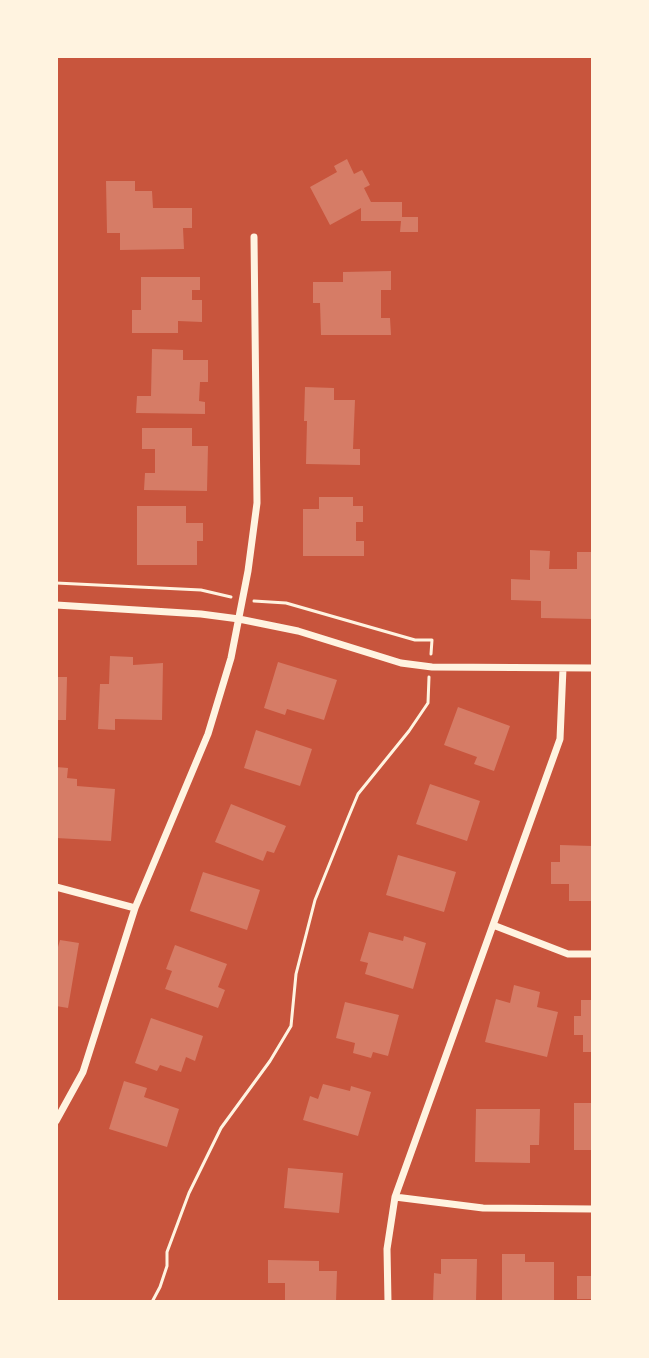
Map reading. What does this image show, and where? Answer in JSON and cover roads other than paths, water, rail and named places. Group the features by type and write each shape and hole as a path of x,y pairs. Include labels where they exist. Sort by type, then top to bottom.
{"street":[{"path":"56,1121 83,1072 135,908 208,734 231,658 257,503 254,237"},
{"path":"56,605 239,619 298,631 401,663 430,667 593,668"},
{"path":"388,1302 387,1249 395,1197 560,739 563,668"},
{"path":"56,887 135,908"},
{"path":"493,925 568,954 593,954"},
{"path":"395,1197 483,1208 593,1209"}]}
